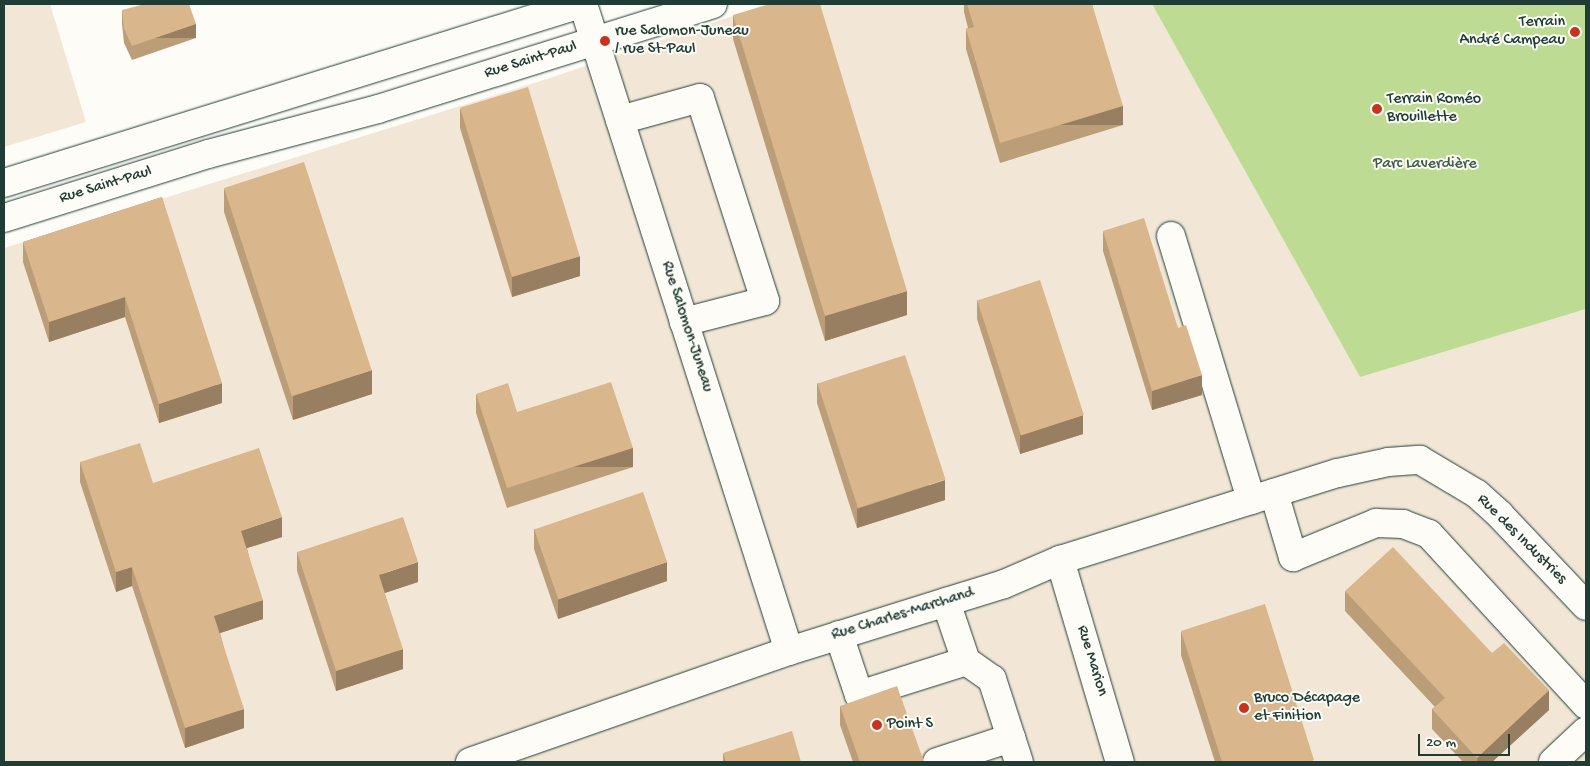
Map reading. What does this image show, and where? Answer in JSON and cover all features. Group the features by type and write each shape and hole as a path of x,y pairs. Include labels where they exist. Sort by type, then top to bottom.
{"street":[{"name":"Rue Salomon-Juneau","path":"582,4 789,651"},
{"name":"Rue Saint-Paul","path":"4,182 582,4"},
{"name":"Rue Saint-Paul","path":"4,218 208,154 378,109 713,4"},
{"path":"358,73 378,109"},
{"path":"620,120 700,98 765,301 684,322"},
{"path":"186,126 208,154"},
{"path":"1171,236 1262,497 1294,557 1376,523 1403,524 1429,534 1586,705"},
{"name":"Rue des Industries","path":"1338,473 1388,462 1420,460 1444,473 1500,515 1586,606"},
{"name":"Rue Charles-Marchand","path":"470,762 789,651 1004,584 1060,560 1338,473"},
{"name":"Rue Marion","path":"1060,560 1120,762"},
{"path":"937,762 1015,750 992,679 966,661 946,602"},
{"path":"839,635 859,695 966,661"},
{"path":"1553,762 1586,731"}],"shaded area":[{"path":"4,4 50,4 86,122 4,147"},
{"path":"768,4 1152,4 1360,376 1586,309 1586,762 4,762 4,248 547,79"}],"green space":[{"name":"Parc Laverdière","path":"1152,4 1586,4 1586,309 1360,377"}],"building":[{"path":"145,4 189,4 196,24 132,46 124,29 122,10"},
{"path":"770,4 820,4 907,291 825,316 733,15"},
{"path":"967,4 1092,4 1123,106 1000,143 966,29 974,27"},
{"path":"528,87 580,256 512,277 460,108"},
{"path":"304,162 372,370 292,396 224,188"},
{"path":"162,197 222,383 159,404 125,297 49,322 23,242"},
{"path":"1144,218 1178,328 1186,325 1202,375 1152,391 1103,231"},
{"path":"1040,280 1084,415 1021,435 977,300"},
{"path":"905,355 945,480 858,508 818,383"},
{"path":"611,382 633,448 507,488 476,394 508,383 517,412"},
{"path":"140,443 153,483 259,448 282,517 241,531 263,600 214,616 244,709 185,728 132,567 116,572 80,462"},
{"path":"643,492 667,562 558,599 534,529"},
{"path":"403,517 418,562 379,575 403,649 336,671 297,552"},
{"path":"1393,547 1492,653 1504,643 1549,690 1477,758 1432,709 1445,698 1345,591"},
{"name":"Bruco Décapage et Finition","path":"1265,604 1314,760 1309,762 1222,762 1181,631"},
{"path":"897,686 924,762 860,762 840,706"},
{"path":"792,731 801,762 726,762 723,753"}],"place":[{"name":"Terrain André Campeau","path":"1575,32"},
{"name":"rue Salomon-Juneau / rue St-Paul","path":"605,41"},
{"name":"Terrain Roméo Brouillette","path":"1377,109"},
{"name":"Bruco Décapage et Finition","path":"1244,708"},
{"name":"Point S","path":"877,725"}]}
